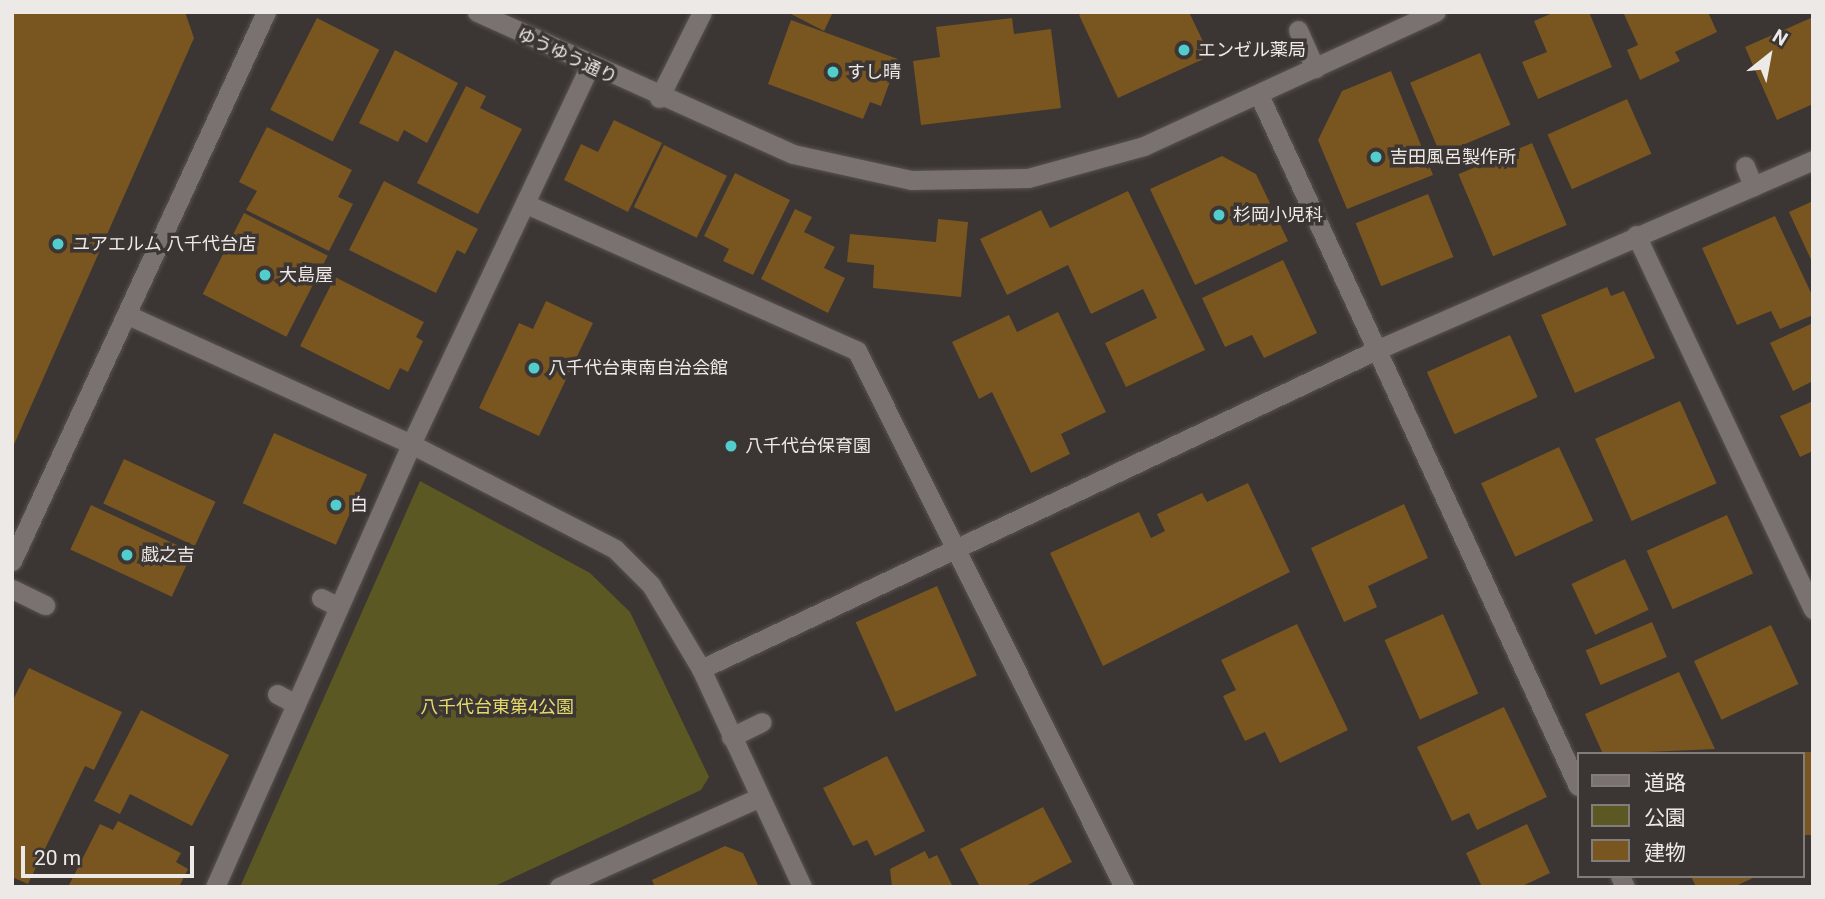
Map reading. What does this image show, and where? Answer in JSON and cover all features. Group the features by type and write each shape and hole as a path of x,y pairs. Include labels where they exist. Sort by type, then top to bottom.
{"street":[{"path":"12,561 266,12"},
{"name":"ゆうゆう通り","path":"477,12 589,67 793,154 911,180 1028,178 1144,146 1436,12"},
{"path":"659,98 702,12"},
{"path":"1298,30 1315,68"},
{"path":"215,887 411,444 589,67"},
{"path":"1259,95 1374,351 1576,782"},
{"path":"701,668 1374,351 1813,160"},
{"path":"1745,166 1753,186"},
{"path":"526,204 857,351 1124,887"},
{"path":"1636,235 1813,608"},
{"path":"128,315 411,444 615,549 651,585 701,668 758,798 802,887"},
{"path":"12,589 46,605"},
{"path":"321,598 339,607"},
{"path":"276,694 296,704"},
{"path":"730,737 762,722"},
{"path":"559,887 758,798"}],"green space":[{"name":"八千代台東第4公園","path":"420,481 590,573 630,612 709,777 701,790 493,887 240,887"}],"building":[{"name":"ユアエルム 八千代台店","path":"12,12 185,12 194,38 12,449"},
{"path":"787,12 833,12 824,31"},
{"path":"1085,12 1189,12 1210,56 1118,98 1079,15"},
{"path":"1555,12 1589,12 1612,67 1538,99 1522,62 1547,52 1534,21"},
{"path":"1623,12 1708,12 1717,32 1675,52 1680,61 1640,80 1627,50 1638,45"},
{"path":"1813,17 1813,104 1777,120 1745,47"},
{"path":"317,18 379,50 333,142 270,110"},
{"path":"1012,18 1014,34 1051,29 1061,108 921,125 913,61 940,57 936,27"},
{"name":"すし晴","path":"791,20 898,59 881,106 870,102 863,119 768,84"},
{"path":"395,50 458,83 427,143 404,130 398,142 359,123"},
{"path":"1480,53 1510,125 1441,154 1410,83"},
{"name":"吉田風呂製作所","path":"1391,71 1433,175 1347,209 1318,140 1342,91"},
{"path":"466,86 486,96 480,108 522,129 478,214 417,183"},
{"path":"1627,99 1651,154 1572,189 1548,134"},
{"path":"614,120 662,143 628,212 564,180 581,144 598,152"},
{"path":"267,127 352,170 338,197 353,204 329,251 246,210 257,191 239,182"},
{"path":"1532,143 1567,225 1493,256 1458,174"},
{"path":"664,145 727,176 697,238 634,207"},
{"name":"杉岡小児科","path":"1222,156 1256,174 1288,241 1195,285 1150,189"},
{"path":"735,173 790,200 753,275 723,261 729,249 704,236"},
{"path":"384,181 478,229 465,254 457,250 436,293 349,250"},
{"path":"1128,191 1205,350 1126,387 1105,343 1157,318 1143,289 1091,314 1068,265 1007,295 980,239 1041,210 1050,228"},
{"path":"1428,194 1453,257 1381,286 1356,223"},
{"path":"1813,201 1813,264 1789,212"},
{"path":"795,209 812,217 804,232 835,247 824,268 845,278 828,313 761,279"},
{"name":"大島屋","path":"244,213 328,256 286,337 203,294"},
{"path":"1775,216 1813,297 1813,315 1780,329 1771,311 1737,325 1702,248"},
{"path":"938,219 968,222 961,297 873,288 874,265 847,262 850,234 936,242"},
{"path":"1283,260 1317,333 1264,358 1252,335 1225,347 1202,298"},
{"path":"335,277 424,322 416,337 423,341 408,372 400,368 389,390 300,346"},
{"path":"1607,287 1611,296 1624,291 1655,358 1575,393 1541,315"},
{"name":"八千代台東南自治会館","path":"546,301 593,323 539,436 479,408 519,323 533,329"},
{"path":"1058,312 1106,412 1061,434 1070,454 1031,473 992,392 979,399 952,342 1009,315 1017,332"},
{"path":"1813,323 1813,381 1793,391 1770,343"},
{"path":"1510,335 1538,397 1455,434 1427,372"},
{"path":"1680,401 1717,483 1632,521 1595,439"},
{"path":"1813,401 1813,451 1800,457 1780,416"},
{"path":"274,433 367,474 336,545 243,503"},
{"path":"1559,447 1593,520 1515,557 1481,483"},
{"path":"124,459 216,502 195,546 103,503"},
{"path":"1248,483 1290,572 1103,666 1050,553 1139,512 1151,538 1165,531 1157,514 1202,493 1207,502"},
{"path":"1404,504 1428,558 1368,586 1377,607 1344,622 1311,548"},
{"path":"91,505 193,552 172,597 70,549"},
{"path":"1727,515 1753,573 1673,609 1647,551"},
{"path":"1625,559 1649,610 1595,635 1572,584"},
{"path":"937,586 977,676 896,712 856,622"},
{"path":"1443,614 1478,693 1420,720 1385,640"},
{"path":"1652,622 1667,657 1601,685 1586,650"},
{"path":"1297,624 1348,730 1280,763 1265,732 1245,741 1223,696 1236,690 1221,660"},
{"path":"1771,625 1798,684 1721,720 1694,661"},
{"path":"29,668 122,712 94,770 85,766 28,884 12,877 12,702"},
{"path":"1679,672 1715,749 1602,752 1585,714"},
{"path":"1504,707 1547,797 1477,830 1469,813 1452,821 1417,747"},
{"path":"141,710 229,755 192,826 130,794 120,814 94,801"},
{"path":"1804,752 1813,752 1813,835 1804,835"},
{"path":"887,756 925,831 875,856 867,840 853,846 823,788"},
{"path":"1043,807 1072,862 1024,887 980,887 960,849"},
{"path":"118,821 181,853 176,862 188,869 179,887 68,887 100,824 113,830"},
{"path":"1527,824 1550,873 1520,887 1482,887 1466,853"},
{"path":"725,846 743,853 759,887 655,887 652,880"},
{"path":"925,851 929,859 937,855 953,887 892,887 890,869"},
{"path":"1692,878 1753,878 1734,887 1696,887"}],"place":[{"name":"エンゼル薬局","path":"1184,50"},
{"name":"すし晴","path":"833,72"},
{"name":"吉田風呂製作所","path":"1376,157"},
{"name":"杉岡小児科","path":"1219,215"},
{"name":"ユアエルム 八千代台店","path":"58,244"},
{"name":"大島屋","path":"265,275"},
{"name":"八千代台東南自治会館","path":"534,368"},
{"name":"八千代台保育園","path":"731,446"},
{"name":"白","path":"336,505"},
{"name":"戯之吉","path":"127,555"}]}
